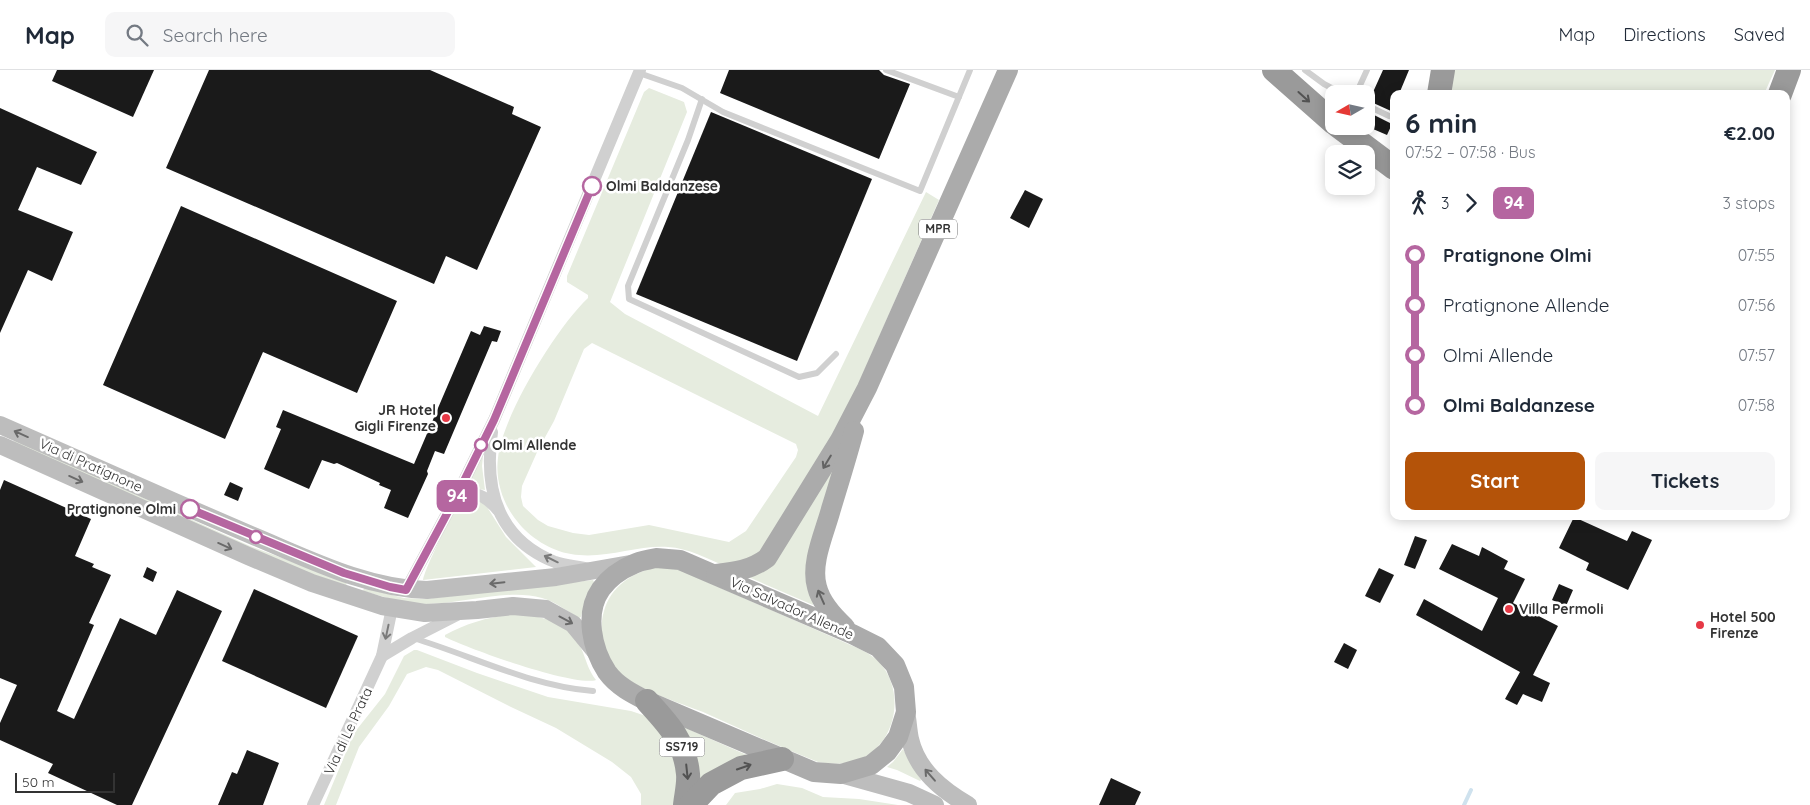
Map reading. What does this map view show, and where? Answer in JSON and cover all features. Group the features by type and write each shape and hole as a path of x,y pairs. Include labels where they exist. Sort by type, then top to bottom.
{"highway":[{"path":"1274,70 1325,115"},
{"path":"1440,90 1443,70"},
{"path":"1782,90 1789,70"},
{"path":"1350,135 1390,165"},
{"name":"SS719","path":"647,702 671,726 683,748 688,775 685,805"},
{"path":"691,805 711,784 741,768 782,759"}],"main road":[{"name":"MPR","path":"716,574 755,567 767,558 840,440 867,388 1008,70"},
{"name":"MPR","path":"852,634 834,617 824,604 817,587 815,570 867,388"},
{"name":"Via di Pratignone","path":"0,425 190,509 344,573 406,590"},
{"name":"Via di Pratignone","path":"0,445 312,583 392,608"},
{"name":"Via Salvador Allende","path":"406,590 441,589 556,577 656,558 680,560 716,574 878,646 895,665 904,687 910,739 917,758 930,776 945,790 968,805"},
{"name":"Via Salvador Allende","path":"597,654 591,630 593,609 600,590 614,576 635,563"},
{"name":"Via Salvador Allende","path":"392,608 425,613 513,606 546,609 573,624 597,654 608,673 625,690 647,702 814,772 841,774 909,793 935,805"},
{"name":"Via Salvador Allende","path":"841,774 871,765 887,752 898,737 906,712"}],"street":[{"path":"406,590 457,495 494,420 640,71"},
{"path":"494,420 489,452 490,474 492,491 499,512"},
{"path":"457,495 464,493 481,495 490,501 514,534 538,552 556,562 598,570"},
{"name":"Via di Le Prata","path":"313,805 382,656 392,608"},
{"path":"382,656 439,623 468,611"}],"lane":[{"path":"886,70 959,97"},
{"path":"640,71 682,88 723,112 920,191 970,70"},
{"path":"1305,70 1325,85"},
{"path":"1360,85 1367,70"},
{"path":"702,100 688,140 628,286 629,299 798,377 817,373 836,354"},
{"path":"1375,109 1389,116"},
{"path":"412,638 538,682 592,691"}],"shaded area":[{"path":"1452,70 1775,70 1766,90 1449,90"},
{"path":"649,88 684,102 687,112 610,302 625,314 818,416 926,192 939,200 840,426 763,554 725,566 690,552 668,547 644,548 596,555 571,554 556,550 541,542 522,527 508,507 499,483 498,458 509,419 547,350 575,311 588,298 588,295 567,282 567,276 644,92","holes":["592,343 796,444 798,450 796,457 746,531 729,542 649,525 589,535 573,533 548,526 538,520 523,506 521,497 522,486 538,450 554,421 584,349"]},
{"path":"845,439 814,603 813,605 746,576"},
{"path":"15,440 250,546 347,582 346,586 287,565 13,443"},
{"path":"483,456 482,466 485,490 467,487"},
{"path":"464,499 482,502 506,537 536,567 423,580 454,512"},
{"path":"656,567 675,568 868,653 879,662 888,674 893,688 895,703 893,718 880,744 870,754 856,761 837,764 818,762 703,712 658,695 626,678 613,665 606,650 602,635 604,611 612,594 624,582 639,573"},
{"path":"593,580 594,582 586,596 581,617 579,618 552,602 529,595 419,604 363,591 364,588 404,598 425,599"},
{"path":"514,614 544,618 561,625 575,638 596,680 584,681 545,673 498,658 445,637 445,635 470,624"},
{"path":"414,650 548,697 631,711 649,717 678,759 675,805 641,805 641,794 631,777 612,762 556,728 438,670 426,667 407,674 389,706 359,747 336,805 324,805 354,733 385,694 404,656"},
{"path":"679,725 749,756 695,791"},
{"path":"903,749 921,780 920,781 887,767"},
{"path":"777,784 802,788 823,797 859,799 898,805 726,805 735,793"}],"building":[{"path":"57,70 154,70 133,117 52,81"},
{"path":"209,70 430,70 514,107 512,114 541,127 477,270 446,256 434,284 166,168"},
{"path":"729,70 879,70 884,75 910,84 879,159 720,93"},
{"path":"1383,70 1409,70 1401,90 1390,90 1390,111 1375,104 1375,88"},
{"path":"0,108 97,152 81,185 37,167 18,210 73,232 52,281 28,270 0,333"},
{"path":"711,112 872,179 797,361 636,294"},
{"path":"1375,116 1390,123 1387,135 1375,130"},
{"path":"1025,190 1043,199 1029,228 1010,218"},
{"path":"181,206 397,301 357,393 263,352 225,439 103,385"},
{"name":"JR Hotel Gigli Firenze","path":"484,326 501,331 497,342 492,341 444,454 435,451 427,471 428,474 408,518 384,508 391,490 337,463 334,464 322,460 309,489 264,469 281,429 276,427 283,410 414,464 471,331 480,335"},
{"path":"4,480 91,519 75,556 94,564 92,567 111,575 89,623 94,625 57,711 74,719 120,618 156,635 177,590 222,611 132,805 117,805 48,773 53,764 0,740 0,723 17,685 0,678 0,490"},
{"path":"230,482 243,488 238,501 224,495"},
{"path":"1573,520 1581,520 1627,541 1632,531 1652,540 1628,590 1586,570 1589,563 1559,548"},
{"path":"1415,536 1427,540 1415,569 1404,565"},
{"name":"Villa Permoli","path":"1452,544 1479,556 1482,547 1508,561 1504,569 1525,579 1513,603 1558,626 1533,675 1550,683 1542,702 1523,694 1517,705 1505,699 1520,672 1416,615 1424,599 1482,631 1498,598 1439,569"},
{"path":"147,567 157,572 153,582 143,577"},
{"path":"1379,568 1394,575 1380,603 1365,596"},
{"path":"1559,584 1573,590 1566,606 1552,600"},
{"path":"254,589 358,636 326,708 222,661"},
{"path":"1344,643 1357,650 1348,669 1334,662"},
{"path":"247,750 279,763 263,805 218,805 232,772 237,774"},
{"path":"1111,778 1141,792 1135,805 1099,805"}],"waterway":[{"path":"1464,805 1471,790"}],"bus line":[{"name":"94","path":"190,509 344,573 406,590 457,495 494,420 592,186"}],"place":[{"name":"Olmi Baldanzese","path":"592,186"},
{"name":"JR Hotel Gigli Firenze","path":"446,418"},
{"name":"Olmi Allende","path":"481,445"},
{"name":"Pratignone Olmi","path":"190,509"},
{"name":"Villa Permoli","path":"1509,609"},
{"name":"Hotel 500 Firenze","path":"1700,625"}]}
